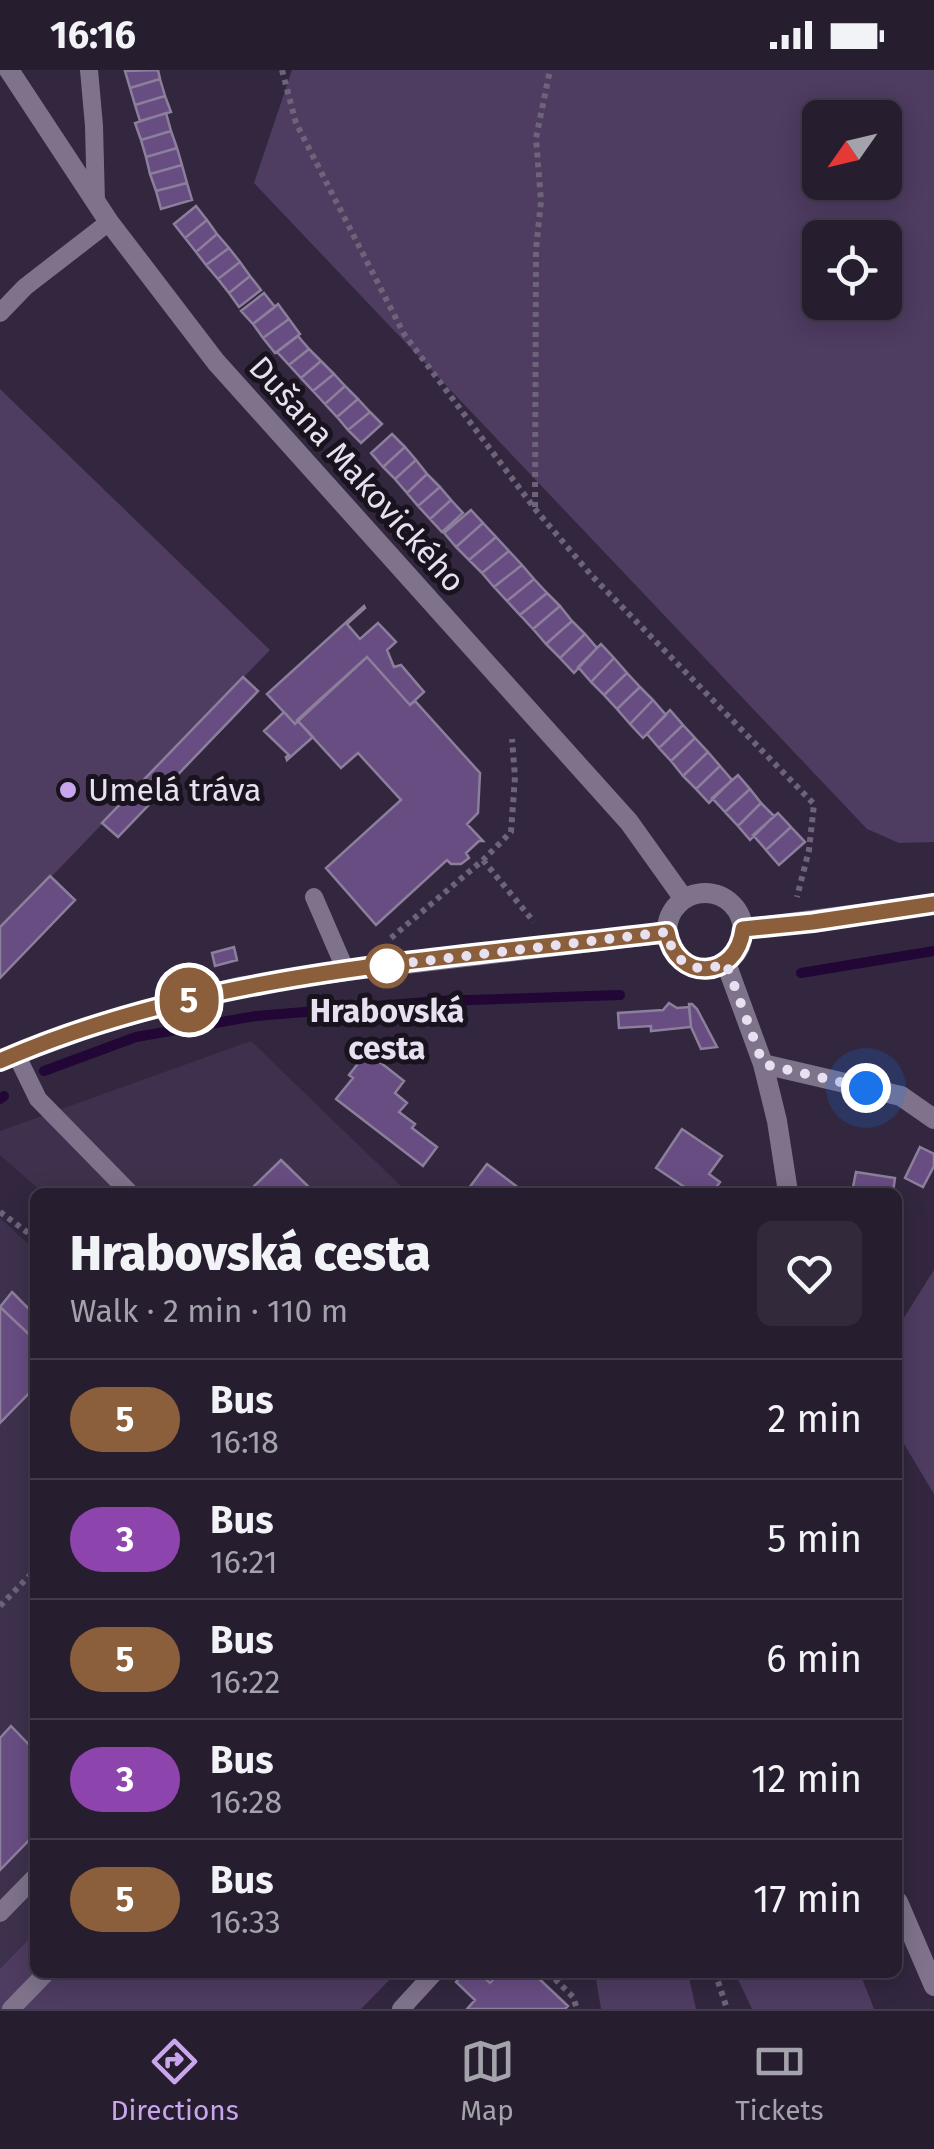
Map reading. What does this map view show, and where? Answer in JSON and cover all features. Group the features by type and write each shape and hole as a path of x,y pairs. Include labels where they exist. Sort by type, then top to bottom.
{"street":[{"name":"Dušana Makovického","path":"9,70 108,222 216,362 628,822 684,899"},
{"path":"696,893 722,897 733,905 743,929 735,954 726,963 700,969 677,956 669,946 667,932 674,908 696,893"},
{"path":"743,929 934,904"},
{"path":"8,1058 105,1022 239,987 667,932"},
{"path":"726,963 763,1064 778,1121 787,1188"},
{"path":"763,1064 901,1096 934,1119"},
{"path":"902,1911 934,1986"}],"lane":[{"path":"89,70 96,202"},
{"path":"0,314 25,288 108,222"},
{"path":"314,897 346,971"},
{"path":"8,1058 38,1099 125,1188"},
{"path":"0,1913 30,1882"},
{"path":"11,2009 41,1978"},
{"path":"400,2009 429,1978"}],"path":[{"path":"282,70 296,123 404,334 535,508 592,576 814,804 809,850 797,898"},
{"path":"535,508 536,250 541,201 536,138 550,70"},
{"path":"384,943 512,832 512,739"},
{"path":"482,860 535,923"},
{"path":"0,1212 30,1234"},
{"path":"0,1606 30,1575"},
{"path":"555,1978 573,1997 577,2009"},
{"path":"717,1978 727,2009"}],"shaded area":[{"path":"292,70 934,70 934,842 899,843 867,829 254,183"},
{"name":"Umelá tráva","path":"0,389 270,650 0,930"},
{"path":"251,1041 403,1188 37,1188 0,1155 0,1131"},
{"path":"0,1218 30,1245 30,1978 391,1978 361,2009 0,2009"},
{"path":"934,1270 934,1494 902,1441 902,1321"},
{"path":"30,1938 30,1978 391,1978 361,2009 0,2009 0,1969"},
{"path":"596,1978 689,1978 696,2009 601,2009"},
{"path":"737,1978 862,1978 874,2009 752,2009"}],"building":[{"path":"158,70 160,79 130,88 125,71"},
{"path":"160,79 165,96 135,105 130,88"},
{"path":"165,96 171,112 140,121 135,105"},
{"path":"166,113 171,131 141,140 135,123"},
{"path":"171,131 177,148 146,157 141,140"},
{"path":"177,148 182,165 150,174 146,157"},
{"path":"182,165 187,183 156,191 150,174"},
{"path":"187,183 192,200 161,209 156,191"},
{"path":"196,206 207,220 185,238 174,224"},
{"path":"207,220 217,234 196,252 185,238"},
{"path":"217,234 229,248 206,265 196,252"},
{"path":"229,248 240,262 218,279 206,265"},
{"path":"240,262 250,276 229,293 218,279"},
{"path":"250,276 261,290 239,307 229,293"},
{"path":"264,293 275,307 253,324 241,311"},
{"path":"278,304 289,319 263,338 253,324"},
{"path":"289,319 300,334 275,353 263,338"},
{"path":"298,336 309,349 289,365 277,352"},
{"path":"309,349 321,361 301,378 289,365"},
{"path":"321,361 334,374 313,391 301,378"},
{"path":"334,374 345,386 325,404 313,391"},
{"path":"345,386 358,399 337,417 325,404"},
{"path":"358,399 370,412 348,430 337,417"},
{"path":"370,412 382,424 361,443 348,430"},
{"path":"392,434 405,447 383,467 371,453"},
{"path":"405,447 416,460 395,479 383,467"},
{"path":"416,460 427,474 407,493 395,479"},
{"path":"427,474 440,487 418,506 407,493"},
{"path":"440,487 451,500 430,519 418,506"},
{"path":"451,500 463,513 442,532 430,519"},
{"path":"471,510 483,523 456,547 444,533"},
{"path":"483,523 496,537 469,560 456,547"},
{"path":"496,537 509,551 482,573 469,560"},
{"path":"509,551 522,565 494,587 482,573"},
{"path":"522,565 534,579 507,601 494,587"},
{"path":"534,579 547,593 520,615 507,601"},
{"path":"547,593 560,606 533,629 520,615"},
{"path":"364,606 347,624 360,639 378,623 396,642 387,650 394,667 401,665 424,692 410,705 367,657 295,724 267,694"},
{"path":"560,606 572,621 546,644 533,629"},
{"path":"572,621 585,634 560,658 546,644"},
{"path":"585,634 597,648 574,673 560,658"},
{"path":"601,644 614,658 591,682 578,667"},
{"path":"367,657 410,705 415,701 480,773 478,813 467,824 483,841 466,853 469,858 461,864 447,860 376,925 326,868 401,800 358,753 341,768 297,720"},
{"path":"614,658 627,673 604,695 591,682"},
{"path":"627,673 640,687 617,709 604,695"},
{"path":"243,677 258,691 118,837 102,823"},
{"path":"640,687 653,700 630,724 617,709"},
{"path":"653,700 666,715 643,738 630,724"},
{"path":"670,710 683,725 659,748 647,734"},
{"path":"284,712 313,737 287,760 289,755 264,731"},
{"path":"683,725 695,738 671,761 659,748"},
{"path":"695,738 708,752 683,776 671,761"},
{"path":"708,752 720,766 696,789 683,776"},
{"path":"720,766 732,780 709,803 696,789"},
{"path":"738,775 750,789 725,812 712,798"},
{"path":"750,789 761,803 738,826 725,812"},
{"path":"761,803 774,816 750,840 738,826"},
{"path":"778,813 791,827 766,850 753,835"},
{"path":"791,827 805,842 779,865 766,850"},
{"path":"50,876 75,900 0,978 0,927"},
{"path":"234,947 237,960 215,966 212,953"},
{"path":"669,1003 677,1008 689,1007 691,1027 651,1031 651,1026 619,1028 618,1013 663,1010"},
{"path":"689,1004 697,1009 717,1047 701,1049 691,1027"},
{"path":"367,1052 404,1081 395,1093 407,1103 399,1112 437,1147 423,1166 336,1099"},
{"path":"682,1129 722,1156 709,1174 720,1182 716,1188 686,1188 656,1168"},
{"path":"920,1147 934,1154 934,1166 923,1187 905,1178"},
{"path":"281,1160 310,1188 252,1188"},
{"path":"487,1164 519,1188 469,1188"},
{"path":"856,1172 895,1178 894,1188 853,1188"},
{"path":"12,1292 30,1310 30,1335 0,1307"},
{"path":"0,1307 30,1335 30,1392 0,1423"},
{"path":"11,1726 30,1746 30,1839 0,1870 0,1738"},
{"path":"460,1978 485,1978 490,1983 495,1978 538,1978 568,2006 467,2009 475,2000 456,1982"}],"waterway":[{"path":"801,973 934,951"},
{"path":"44,1071 136,1037 256,1016 439,1001 620,995"},
{"path":"0,1099 4,1096"}],"bus line":[{"name":"5","path":"0,1061 105,1022 239,987 667,932 669,946 687,965 713,968 735,954 743,929 934,904"}],"place":[{"name":"Umelá tráva","path":"68,790"},
{"name":"Hrabovská cesta","path":"387,966"}],"route":[{"path":"387,966 382,966 667,932 669,946 687,965 700,969 726,963 763,1064 866,1088"}]}
